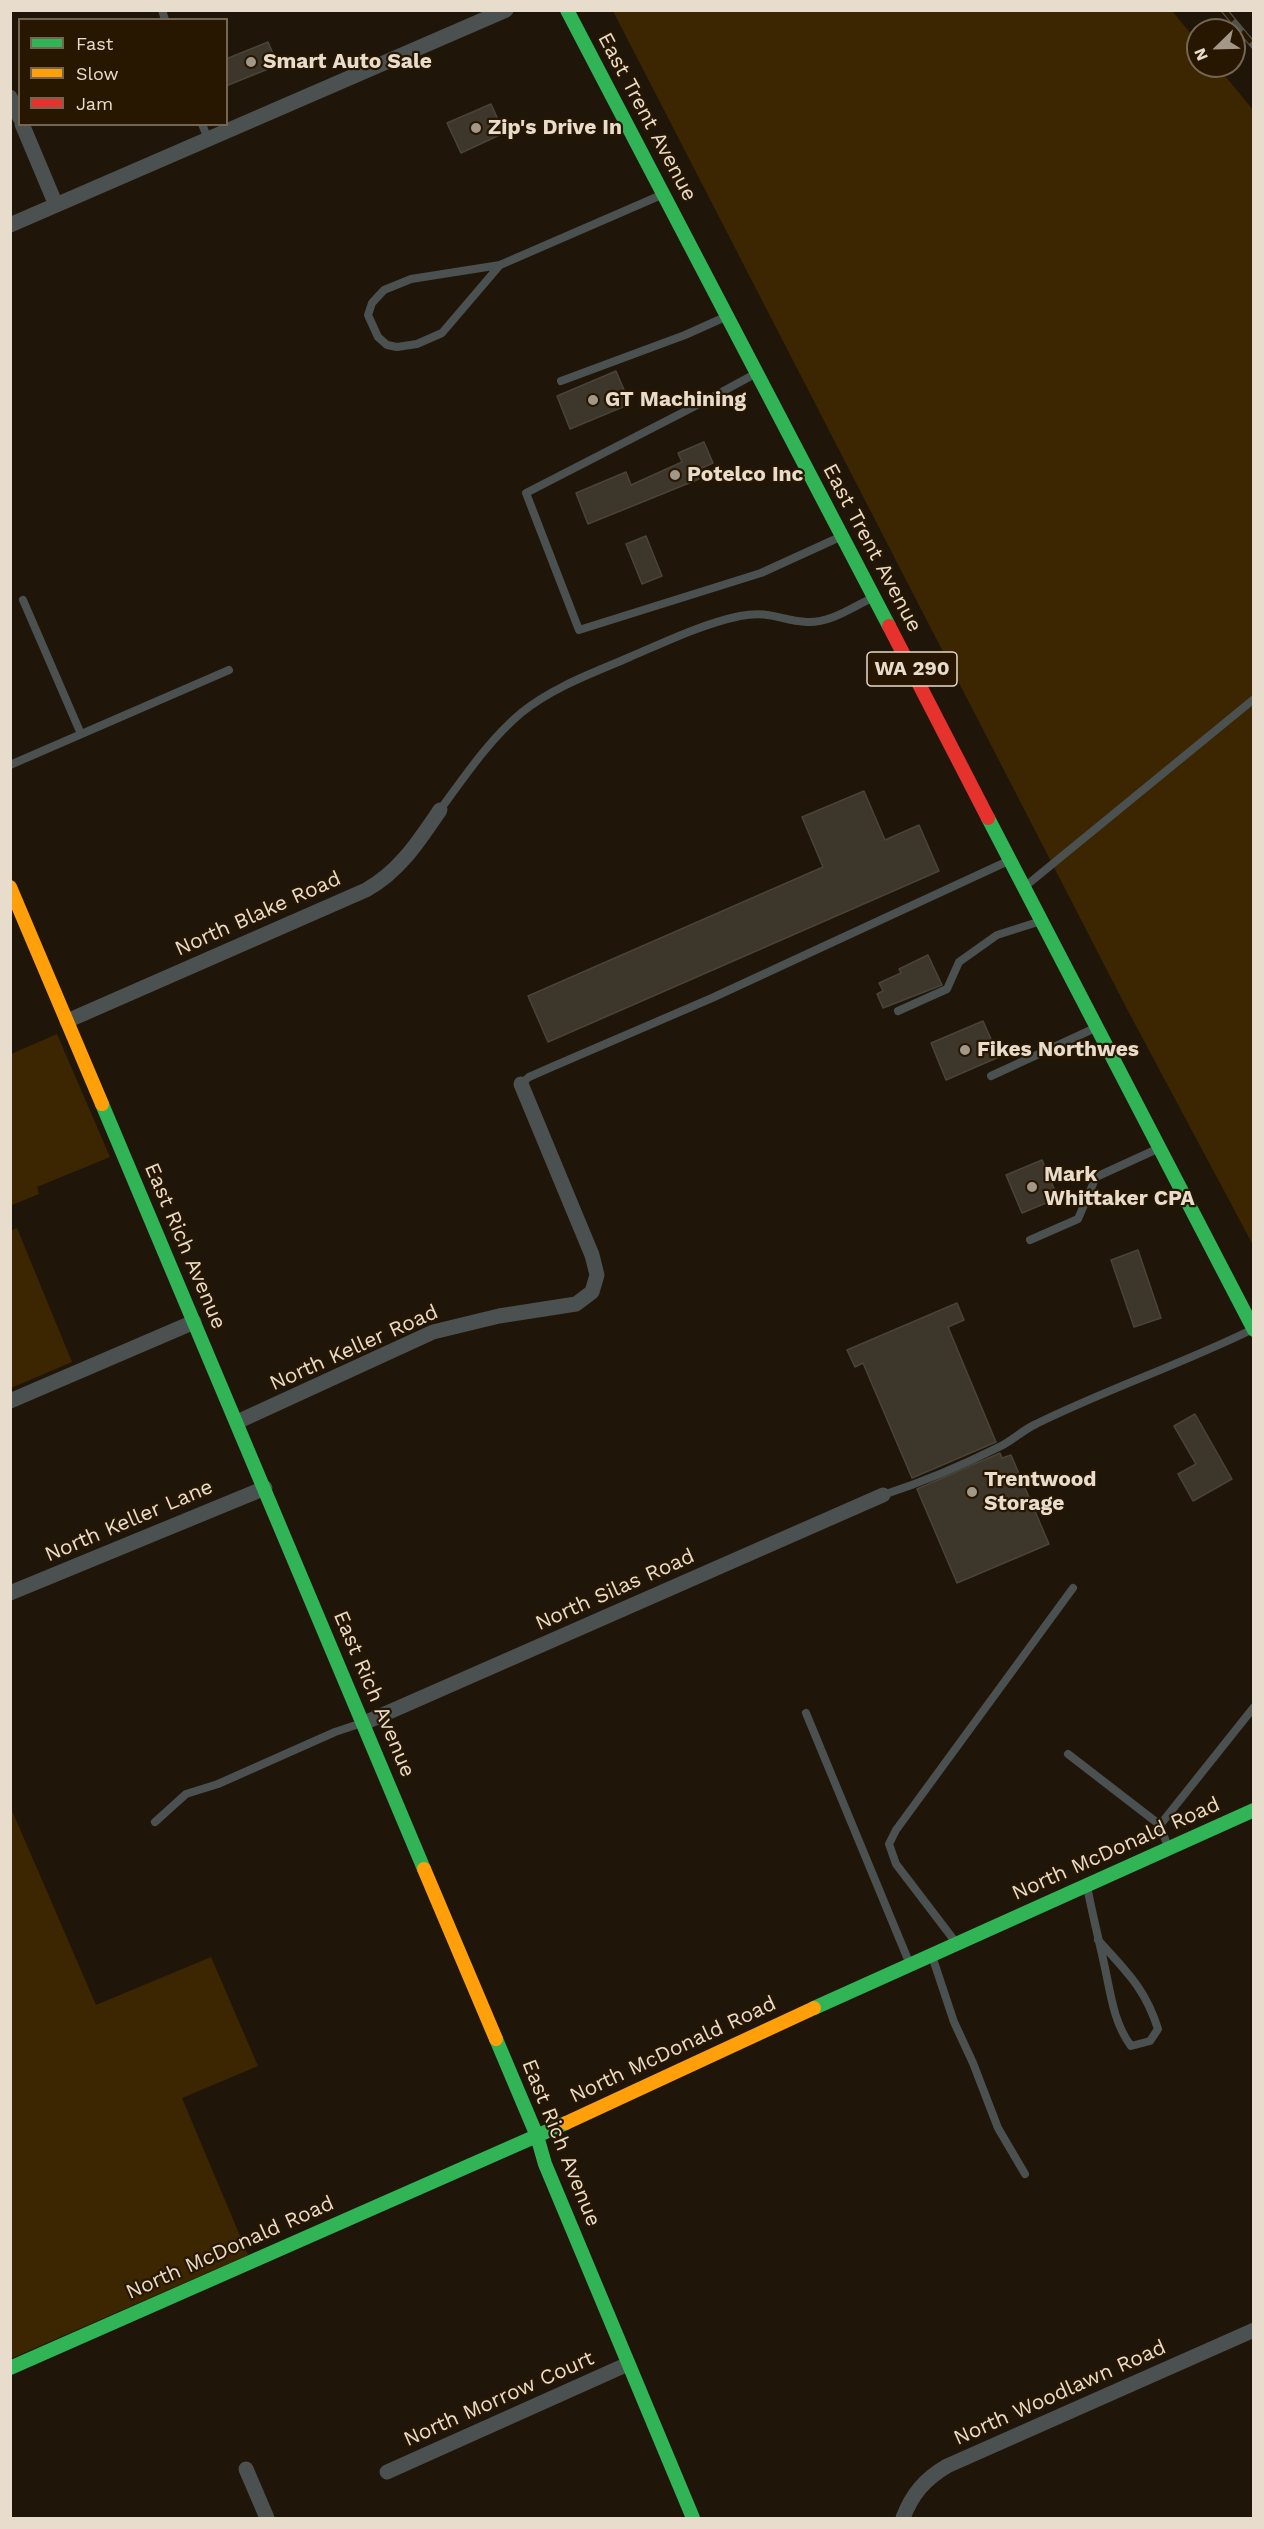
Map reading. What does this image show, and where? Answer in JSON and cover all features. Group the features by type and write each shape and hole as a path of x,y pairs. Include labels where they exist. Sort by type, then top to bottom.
{"street":[{"path":"10,225 506,10"},
{"name":"East Trent Avenue","path":"567,10 1253,1329"},
{"path":"10,97 18,114"},
{"path":"23,126 56,205"},
{"name":"North Blake Road","path":"66,1021 366,890 383,880 400,864 440,810"},
{"name":"East Rich Avenue","path":"10,887 537,2136 545,2164 693,2518"},
{"name":"North Keller Road","path":"237,1422 433,1332 499,1316 576,1304 592,1293 597,1275 592,1255 521,1084"},
{"path":"10,1401 194,1322"},
{"name":"North Keller Lane","path":"10,1593 265,1488"},
{"name":"North Silas Road","path":"364,1723 883,1495"},
{"name":"North McDonald Road","path":"10,2368 537,2136 931,1954 1254,1810"},
{"name":"North Woodlawn Road","path":"903,2518 919,2488 929,2477 947,2466 1254,2330"},
{"name":"North Morrow Court","path":"387,2472 628,2364"},
{"path":"246,2469 267,2518"}],"lane":[{"path":"203,126 208,140"},
{"path":"500,266 442,333 417,344 397,347 387,345 378,337 368,315 372,303 384,290 411,279 500,266 663,194"},
{"path":"561,381 685,335 727,316"},
{"path":"757,372 526,493 579,630 761,573 842,536"},
{"path":"440,810 501,731 542,698 566,685 680,636 739,616 774,614 806,622 819,621 874,597"},
{"path":"23,600 81,734"},
{"path":"10,765 229,670"},
{"path":"1024,887 1254,699"},
{"path":"521,1084 529,1077 712,998 1011,860"},
{"path":"898,1011 947,989 959,962 997,935 1042,921"},
{"path":"991,1076 1097,1028"},
{"path":"1030,1240 1078,1219 1096,1177 1160,1148"},
{"path":"883,1495 913,1485 993,1450 1034,1425 1150,1374 1201,1355 1253,1329"},
{"path":"957,1944 896,1864 890,1844 896,1830 1073,1587"},
{"path":"1160,1826 1254,1707"},
{"path":"806,1713 910,1964"},
{"path":"154,1822 186,1794 218,1784 335,1732 364,1723"},
{"path":"1068,1754 1160,1826 1168,1848"},
{"path":"1087,1884 1098,1940 1119,2029 1131,2046 1150,2041 1158,2029 1150,2003 1134,1980 1098,1940"},
{"path":"931,1954 954,2022 973,2062 998,2128 1026,2174"}],"shaded area":[{"path":"613,11 1172,11 1186,28 1186,78 1227,78 1253,110 1253,1245 1127,1009"},
{"path":"57,1034 110,1157 37,1187 39,1194 12,1205 11,1054"},
{"path":"17,1228 72,1362 11,1388 10,1231"},
{"path":"10,1806 96,2005 211,1957 258,2066 182,2098 248,2255 10,2359"}],"building":[{"name":"Smart Auto Sale","path":"268,42 278,65 228,85 228,58"},
{"name":"Zip's Drive In","path":"491,104 504,133 461,153 447,123"},
{"name":"GT Machining","path":"616,371 630,404 570,429 557,396"},
{"path":"704,442 713,463 695,471 699,479 588,524 576,493 626,472 631,485 682,462 678,453"},
{"path":"646,536 662,576 642,584 626,544"},
{"path":"864,791 885,840 919,825 939,871 548,1042 528,996 823,867 802,817"},
{"path":"928,955 942,985 883,1008 877,994 883,991 879,983 901,973 899,969"},
{"name":"Fikes Northwes","path":"983,1021 999,1057 946,1080 931,1043"},
{"name":"Mark Whittaker CPA","path":"1042,1160 1058,1198 1022,1213 1006,1175"},
{"path":"1138,1250 1161,1318 1134,1327 1111,1260"},
{"path":"957,1303 964,1320 948,1327 996,1442 912,1478 863,1363 855,1367 847,1350"},
{"path":"1195,1414 1232,1479 1193,1501 1178,1474 1196,1464 1174,1426"},
{"path":"1000,1453 1002,1458 1011,1455 1049,1544 957,1583 917,1489"}],"railway":[{"path":"1224,10 1254,46"}],"traffic: fast":[{"path":"567,10 889,626"},
{"path":"988,818 1254,1330"},
{"path":"102,1104 424,1869"},
{"path":"814,2008 1254,1810"},
{"path":"496,2039 537,2136 545,2164 693,2518"},
{"path":"10,2368 566,2123"}],"traffic: slow":[{"path":"10,887 102,1104"},
{"path":"424,1869 496,2039"},
{"path":"566,2123 814,2008"}],"traffic: jam":[{"path":"889,626 988,818"}],"place":[{"name":"Smart Auto Sale","path":"251,62"},
{"name":"Zip's Drive In","path":"476,128"},
{"name":"GT Machining","path":"593,400"},
{"name":"Potelco Inc","path":"675,475"},
{"name":"Fikes Northwes","path":"965,1050"},
{"name":"Mark Whittaker CPA","path":"1032,1187"},
{"name":"Trentwood Storage","path":"972,1492"}]}
